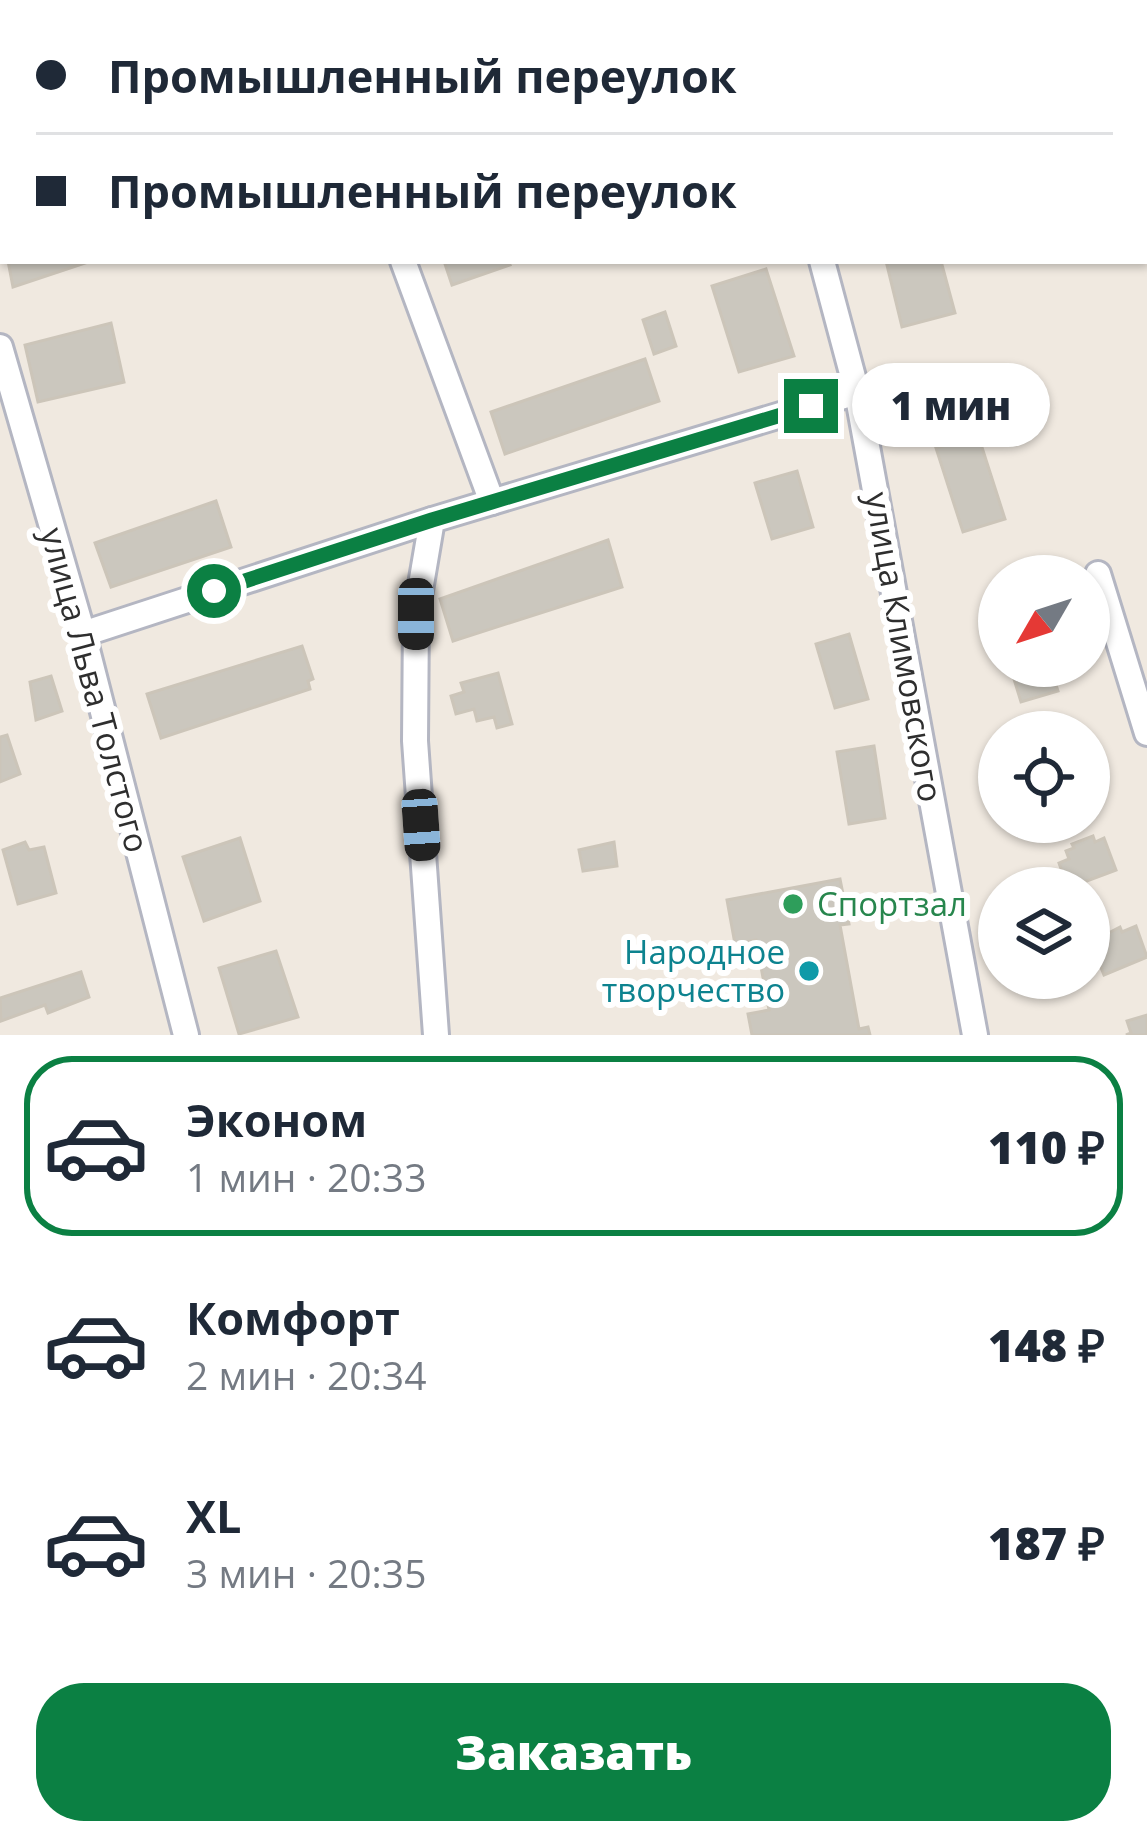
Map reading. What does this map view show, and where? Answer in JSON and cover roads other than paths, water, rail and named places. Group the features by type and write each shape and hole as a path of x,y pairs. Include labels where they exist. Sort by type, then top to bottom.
{"street":[{"path":"404,264 492,502"},
{"name":"улица Климовского","path":"823,264 857,392 975,1035"},
{"name":"улица Льва Толстого","path":"0,347 83,634 186,1035"},
{"path":"83,634 432,520 857,392"},
{"path":"432,520 416,614 415,742 436,1035"},
{"path":"1110,613 1147,733"}],"place":[{"name":"Спортзал","path":"793,904"},
{"name":"Народное творчество","path":"809,971"}]}
